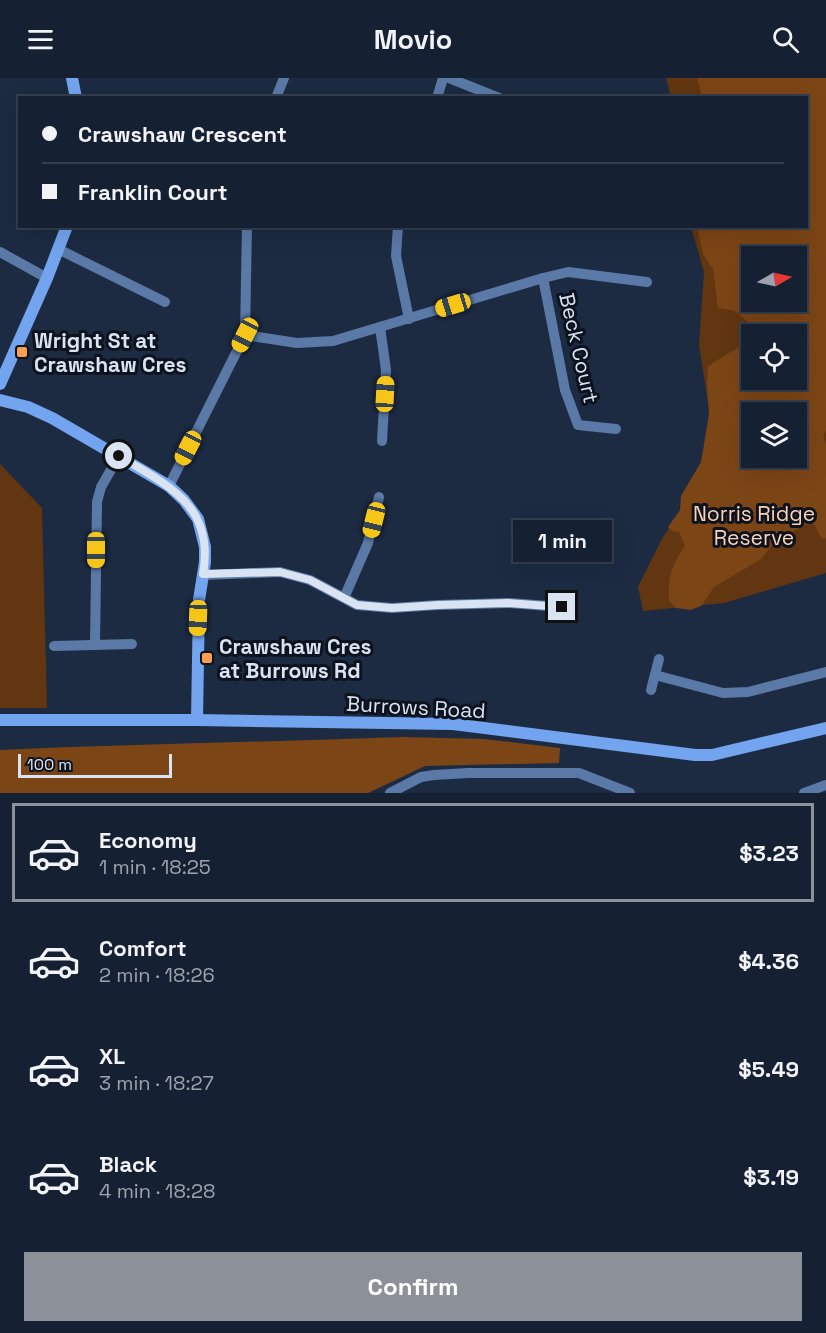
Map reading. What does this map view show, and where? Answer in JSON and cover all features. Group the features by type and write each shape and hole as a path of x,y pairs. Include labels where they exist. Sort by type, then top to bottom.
{"main road":[{"path":"72,78 76,96"},
{"path":"0,384 47,278 66,228"},
{"path":"0,400 36,411 119,456 168,486 184,500 198,519 205,547 198,612 197,720"},
{"name":"Burrows Road","path":"0,720 453,724 695,755 712,755 826,728"}],"street":[{"path":"277,96 284,78"},
{"path":"437,96 443,78"},
{"path":"449,78 494,96"},
{"path":"168,486 245,335 247,228"},
{"path":"398,228 396,256 409,318"},
{"path":"58,249 165,302"},
{"path":"0,252 47,278"},
{"path":"245,335 297,344 333,340 568,272 647,282"},
{"name":"Beck Court","path":"543,278 565,390 578,425 616,429"},
{"path":"380,327 386,370 382,441"},
{"path":"95,645 97,502 101,487 119,456"},
{"path":"344,598 368,543 379,497"},
{"path":"203,574 280,572 310,580 357,605 392,608 508,603 562,607"},
{"path":"54,646 132,644"},
{"path":"651,690 659,659"},
{"path":"655,675 723,693 748,692 826,672"},
{"path":"390,793 421,777 434,775 544,772 579,773 630,793"},
{"path":"804,793 826,785"}],"green space":[{"name":"Norris Ridge Reserve","path":"666,78 826,78 826,573 724,603 643,611 638,587 663,537 706,474 709,408 699,345 704,272 691,228 808,228 808,96 671,96"},
{"name":"Norris Ridge Reserve","path":"697,78 826,78 826,431 823,436 826,445 826,538 822,539 814,524 804,525 772,545 761,559 714,587 701,606 691,610 676,608 669,601 671,572 685,546 679,532 672,531 668,527 680,510 681,496 701,462 709,414 708,367 741,345 741,390 807,390 807,324 748,324 735,311 718,308 713,269 703,254 697,228 808,228 808,96 702,96"},
{"path":"0,464 42,508 47,708 0,708"},
{"path":"402,737 484,739 560,748 559,763 425,766 368,793 0,793 0,750"}],"place":[{"name":"Wright St at Crawshaw Cres","path":"22,352"},
{"name":"Crawshaw Cres at Burrows Rd","path":"207,658"}],"route":[{"path":"119,456 168,486 192,508 198,519 205,547 203,574 280,572 310,580 357,605 392,608 508,603 562,607"}]}
